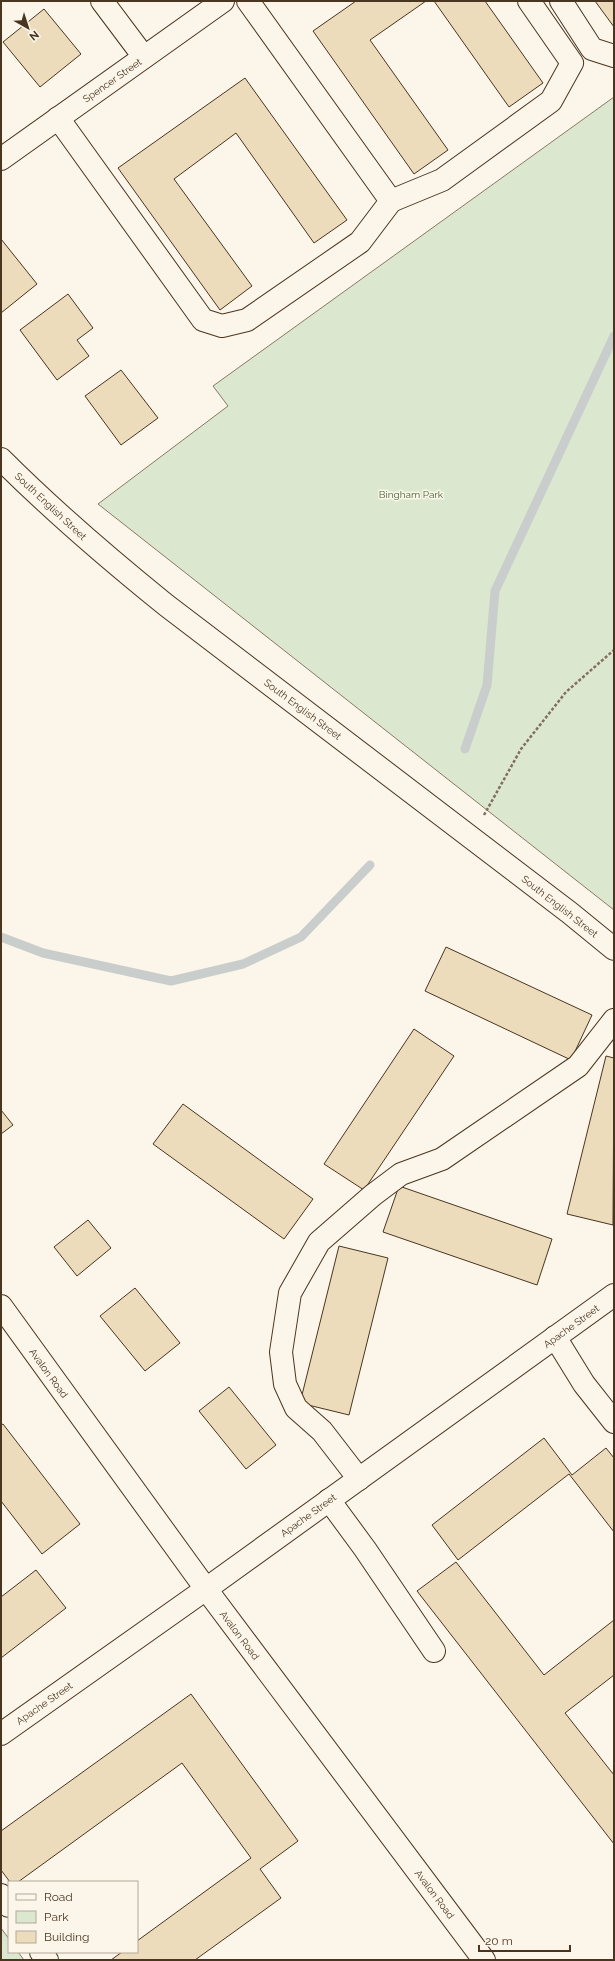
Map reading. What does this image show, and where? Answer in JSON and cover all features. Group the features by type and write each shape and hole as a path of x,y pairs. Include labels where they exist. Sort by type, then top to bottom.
{"street":[{"path":"102,1 144,57"},
{"name":"Spencer Street","path":"1,159 223,1"},
{"path":"248,1 391,201"},
{"path":"528,1 572,63"},
{"path":"561,1 592,49 614,56"},
{"path":"58,118 203,320 222,326 247,320 360,242 391,201 442,180 551,101 572,63 592,49"},
{"name":"South English Street","path":"1,459 59,515 109,559 166,605 614,948"},
{"path":"359,1479 322,1431 296,1408 285,1384 281,1352 290,1293 297,1280 319,1242 373,1195 400,1174 442,1159 578,1066 614,1020"},
{"name":"Apache Street","path":"1,1734 206,1589 614,1295"},
{"name":"Avalon Road","path":"1,1306 206,1589 484,1960"},
{"path":"555,1337 584,1384 614,1422"},
{"path":"329,1500 365,1548 434,1651"},
{"path":"1,1895 8,1905"}],"path":[{"path":"471,838 521,750 566,692 614,650"}],"green space":[{"name":"Bingham Park","path":"614,97 614,910 98,504 228,406 213,386"},
{"path":"1,1928 8,1938 8,1953 19,1953 24,1960 1,1960"}],"building":[{"path":"356,1 426,1 370,40 448,150 414,174 313,31"},
{"path":"434,1 485,1 543,83 509,107"},
{"path":"595,1 614,1 614,27"},
{"path":"44,9 81,54 40,87 3,42"},
{"path":"245,78 347,220 314,243 236,133 174,179 252,286 220,310 118,168"},
{"path":"1,239 37,284 1,313"},
{"path":"68,294 93,328 77,340 89,356 57,380 20,330"},
{"path":"121,370 158,418 121,445 85,396"},
{"path":"446,947 592,1015 571,1060 425,991"},
{"path":"414,1029 454,1056 364,1190 324,1164"},
{"path":"606,1056 614,1058 613,1225 567,1214"},
{"path":"183,1104 313,1199 284,1239 153,1144"},
{"path":"1,1110 13,1125 1,1134"},
{"path":"399,1186 552,1239 537,1285 383,1232"},
{"path":"88,1220 111,1248 77,1276 54,1247"},
{"path":"339,1246 388,1258 349,1415 300,1403"},
{"path":"135,1288 180,1343 145,1371 100,1316"},
{"path":"229,1387 276,1445 246,1469 199,1411"},
{"path":"3,1424 80,1524 42,1554 1,1501 1,1425"},
{"path":"544,1438 572,1475 606,1448 614,1458 614,1532 569,1474 458,1560 432,1525"},
{"path":"456,1562 544,1675 614,1620 614,1675 565,1713 614,1775 614,1844 417,1591"},
{"path":"36,1570 66,1608 1,1658 1,1597"},
{"path":"191,1694 298,1841 260,1869 281,1898 195,1960 111,1960 121,1953 138,1953 138,1940 251,1858 182,1763 19,1881 9,1881 1,1870 1,1831"}],"waterway":[{"path":"465,749 487,685 495,591 614,336"},
{"path":"1,937 43,953 171,981 243,964 301,937 370,865"}]}
